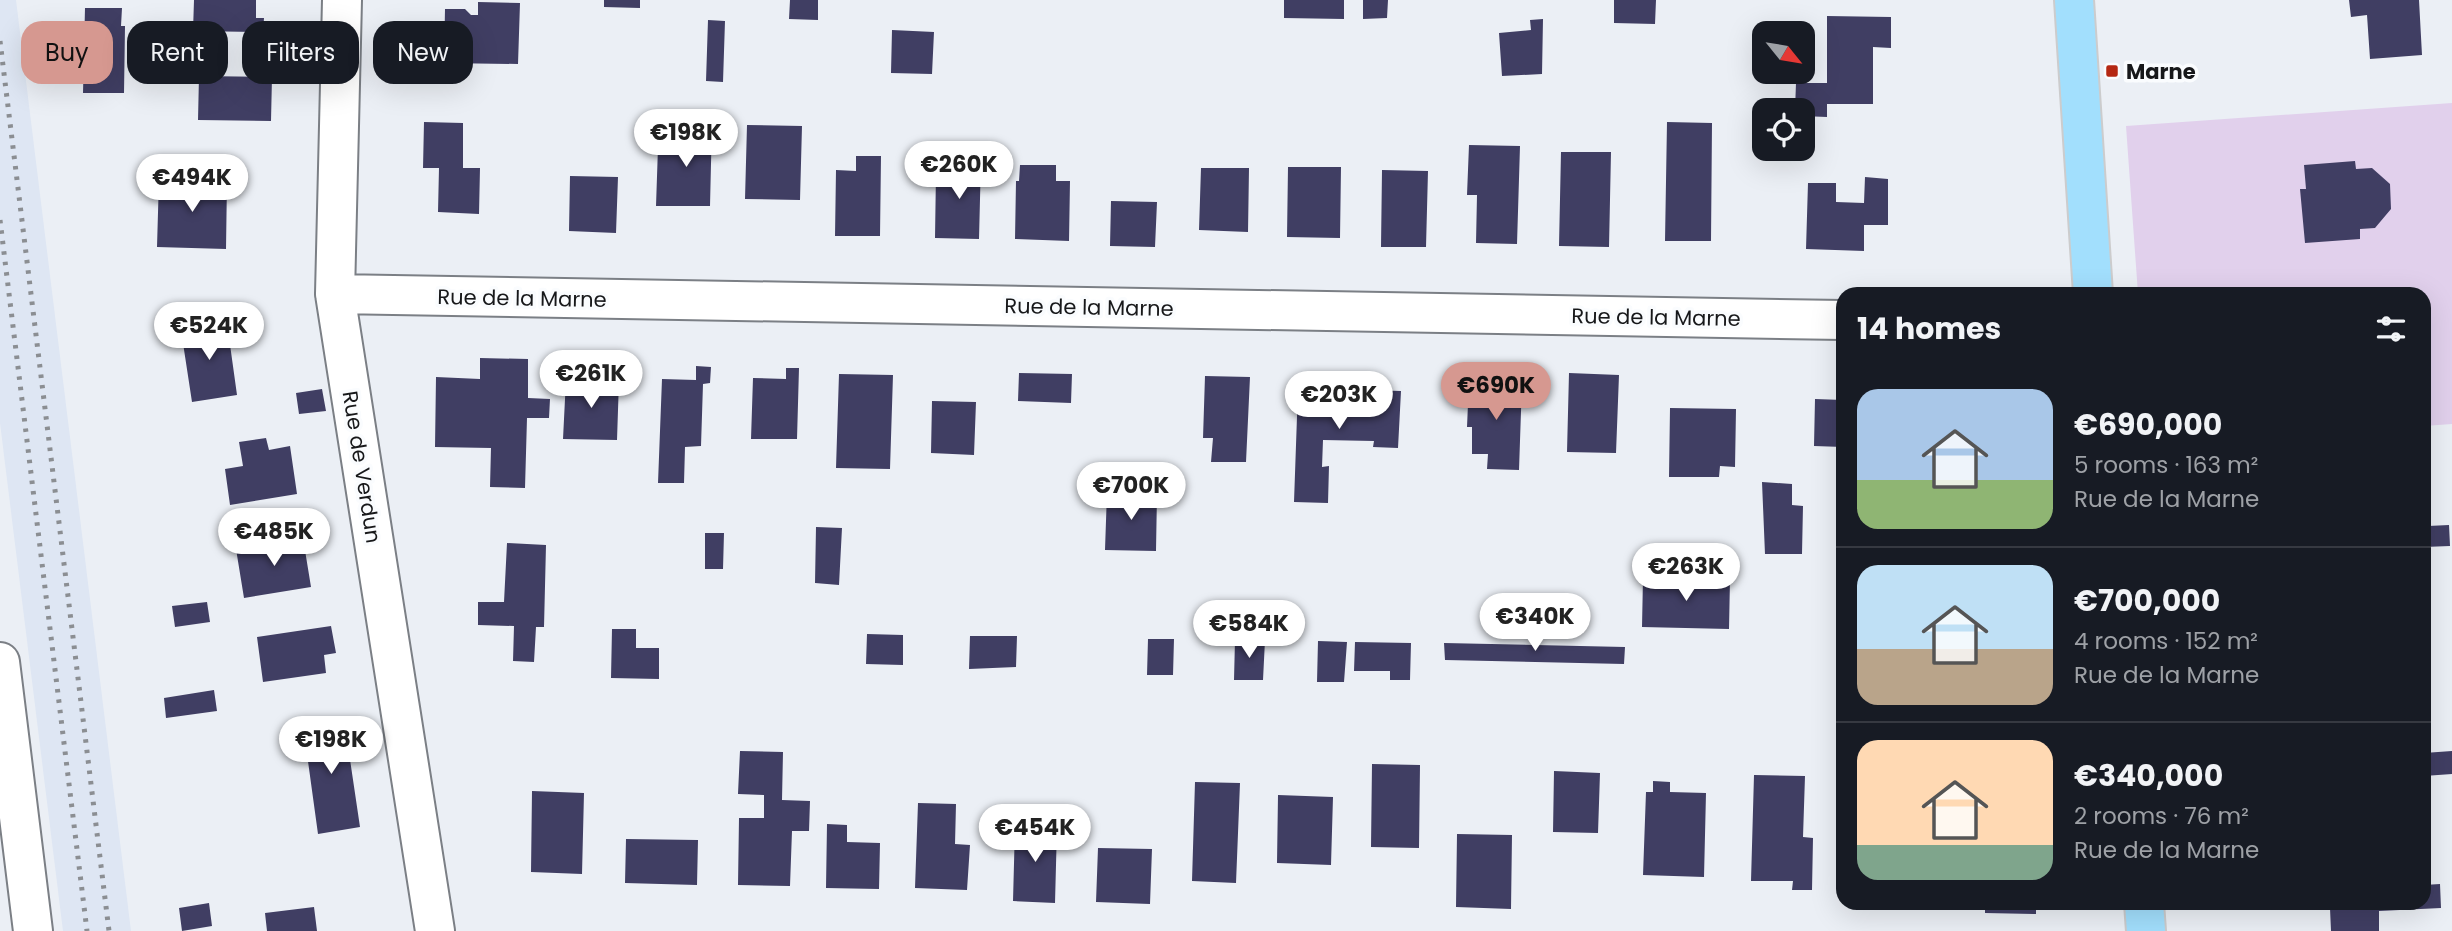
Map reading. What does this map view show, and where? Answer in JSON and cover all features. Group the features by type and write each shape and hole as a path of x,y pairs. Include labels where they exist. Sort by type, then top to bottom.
{"main road":[{"path":"2074,0 2093,287"},
{"path":"2145,910 2147,931"}],"street":[{"name":"Rue de Verdun","path":"342,0 335,294 435,931"},
{"name":"Rue de la Marne","path":"335,294 1836,320"},
{"path":"0,662 33,931"}],"shaded area":[{"path":"0,0 16,0 21,40 21,84 26,84 131,931 63,931 0,423"},
{"path":"2452,103 2452,424 2431,426 2431,287 2138,287 2126,126"}],"building":[{"path":"194,0 256,0 256,18 264,18 264,21 242,21 242,32 228,32 228,21 193,21"},
{"path":"604,0 640,0 640,8 604,7"},
{"path":"790,0 818,0 818,20 789,19"},
{"path":"1284,0 1344,0 1344,19 1284,18"},
{"path":"1363,0 1388,0 1387,18 1363,19"},
{"path":"1614,0 1656,0 1655,24 1614,23"},
{"path":"2349,0 2419,0 2422,55 2370,59 2367,15 2351,17"},
{"path":"478,2 520,3 518,64 473,63 473,21 445,21 445,9 465,9 471,15 478,15"},
{"path":"85,8 122,8 121,26 125,26 124,93 83,93 83,84 113,84 113,21 85,21"},
{"path":"1827,16 1891,17 1891,48 1873,47 1873,104 1827,104 1827,117 1815,117 1815,98 1795,98 1796,84 1827,83"},
{"path":"1543,19 1542,74 1502,76 1499,33 1531,30 1530,20"},
{"path":"708,20 725,21 723,82 706,81"},
{"path":"892,30 934,32 932,74 891,73"},
{"path":"228,76 242,77 242,84 272,84 271,121 198,120 199,84 228,84"},
{"path":"685,120 712,121 710,206 656,206 658,147 685,147"},
{"path":"424,122 463,123 463,168 480,168 479,214 438,212 439,168 423,168"},
{"path":"1667,122 1712,123 1711,241 1665,241"},
{"path":"747,125 802,126 800,200 745,199"},
{"path":"1469,145 1520,146 1517,244 1476,243 1477,195 1467,195"},
{"path":"1561,152 1611,152 1609,247 1559,246"},
{"path":"856,156 881,156 880,236 835,236 836,170 856,171"},
{"path":"956,158 981,159 979,239 935,238 936,172 956,173"},
{"path":"2355,161 2356,169 2372,168 2390,184 2391,209 2375,228 2360,229 2360,239 2305,243 2300,189 2306,189 2304,165"},
{"path":"1020,165 1056,165 1056,181 1070,181 1069,241 1015,239 1016,181 1019,181"},
{"path":"1288,167 1341,167 1340,238 1287,237"},
{"path":"1201,168 1249,168 1248,232 1199,230"},
{"path":"1382,170 1428,171 1426,247 1381,247"},
{"path":"570,176 618,177 616,233 569,231"},
{"path":"1865,177 1888,179 1888,225 1864,225 1864,251 1806,249 1808,183 1836,183 1836,202 1864,203"},
{"path":"159,178 227,180 226,249 157,247"},
{"path":"1111,201 1157,202 1155,247 1110,246"},
{"path":"227,323 237,395 192,402 181,330"},
{"path":"480,358 528,359 528,398 550,399 549,418 527,418 525,488 490,487 491,448 435,447 436,377 480,379"},
{"path":"696,366 711,367 710,383 703,384 701,446 685,447 684,483 658,483 662,379 696,380"},
{"path":"786,368 799,368 797,439 751,439 753,378 786,379"},
{"path":"1019,373 1072,374 1071,403 1018,401"},
{"path":"1569,373 1619,375 1616,453 1567,452"},
{"path":"839,374 893,375 890,469 836,468"},
{"path":"1205,376 1250,377 1246,462 1211,462 1213,438 1203,438"},
{"path":"566,379 619,380 617,440 563,439"},
{"path":"1469,381 1522,382 1519,470 1487,469 1488,454 1472,454 1472,427 1467,427"},
{"path":"1298,388 1401,391 1398,448 1373,447 1374,441 1323,440 1322,467 1329,466 1328,503 1294,502"},
{"path":"322,389 326,411 299,414 296,393"},
{"path":"1815,399 1836,400 1836,447 1814,446"},
{"path":"932,401 976,402 974,455 931,453"},
{"path":"1670,408 1736,409 1735,467 1720,466 1719,477 1669,477"},
{"path":"266,438 269,450 290,446 297,494 230,505 225,469 243,466 239,442"},
{"path":"1762,482 1792,484 1792,505 1803,506 1802,554 1765,554"},
{"path":"1107,492 1157,494 1156,551 1105,550"},
{"path":"2449,525 2450,546 2431,547 2431,526"},
{"path":"816,527 842,528 839,585 815,583"},
{"path":"705,533 724,533 723,569 705,569"},
{"path":"303,538 311,587 244,598 236,549"},
{"path":"507,543 546,545 544,627 536,627 534,662 513,661 514,626 478,625 478,602 504,602"},
{"path":"1643,578 1730,579 1729,629 1642,627"},
{"path":"207,602 210,622 175,627 172,606"},
{"path":"331,626 336,653 324,655 326,673 263,682 257,637"},
{"path":"612,629 636,629 636,648 659,648 659,679 611,678"},
{"path":"867,634 903,635 903,665 866,664"},
{"path":"970,636 1017,636 1016,667 969,669"},
{"path":"1148,639 1174,639 1173,675 1147,675"},
{"path":"1235,640 1265,640 1263,680 1234,680"},
{"path":"1318,641 1347,642 1344,682 1317,682"},
{"path":"1355,642 1411,643 1410,680 1390,680 1390,671 1354,671"},
{"path":"1444,643 1625,647 1624,664 1445,660"},
{"path":"214,690 217,711 166,718 164,698"},
{"path":"344,719 360,827 318,834 303,725"},
{"path":"740,751 783,752 782,800 810,801 809,831 792,831 790,886 738,885 739,818 764,818 764,795 738,794"},
{"path":"2452,751 2452,774 2431,776 2431,752"},
{"path":"1372,764 1420,765 1419,848 1371,847"},
{"path":"1554,771 1600,773 1598,833 1553,832"},
{"path":"1754,775 1805,776 1803,837 1813,838 1812,890 1792,890 1793,881 1751,881"},
{"path":"1653,781 1670,782 1670,792 1706,793 1704,877 1643,875 1646,792 1653,792"},
{"path":"1195,782 1240,783 1236,883 1192,881"},
{"path":"532,791 584,793 582,874 531,872"},
{"path":"1278,795 1333,797 1331,865 1277,863"},
{"path":"918,803 956,804 955,844 970,845 967,890 915,888"},
{"path":"827,824 847,825 847,842 880,843 879,889 826,888"},
{"path":"1015,826 1057,827 1055,903 1013,901"},
{"path":"1457,834 1512,835 1511,909 1456,907"},
{"path":"626,839 698,840 697,885 625,883"},
{"path":"1098,848 1152,849 1150,904 1096,902"},
{"path":"2440,884 2441,908 2431,908 2431,885"},
{"path":"209,903 212,926 182,931 179,908"},
{"path":"314,907 317,931 267,931 265,913"},
{"path":"1985,910 2036,910 2036,914 1985,913"},
{"path":"2330,910 2400,910 2379,911 2379,931 2331,931"}],"railway":[{"path":"0,41 109,931"},
{"path":"0,220 87,931"}],"place":[{"name":"Marne","path":"2112,71"}]}
